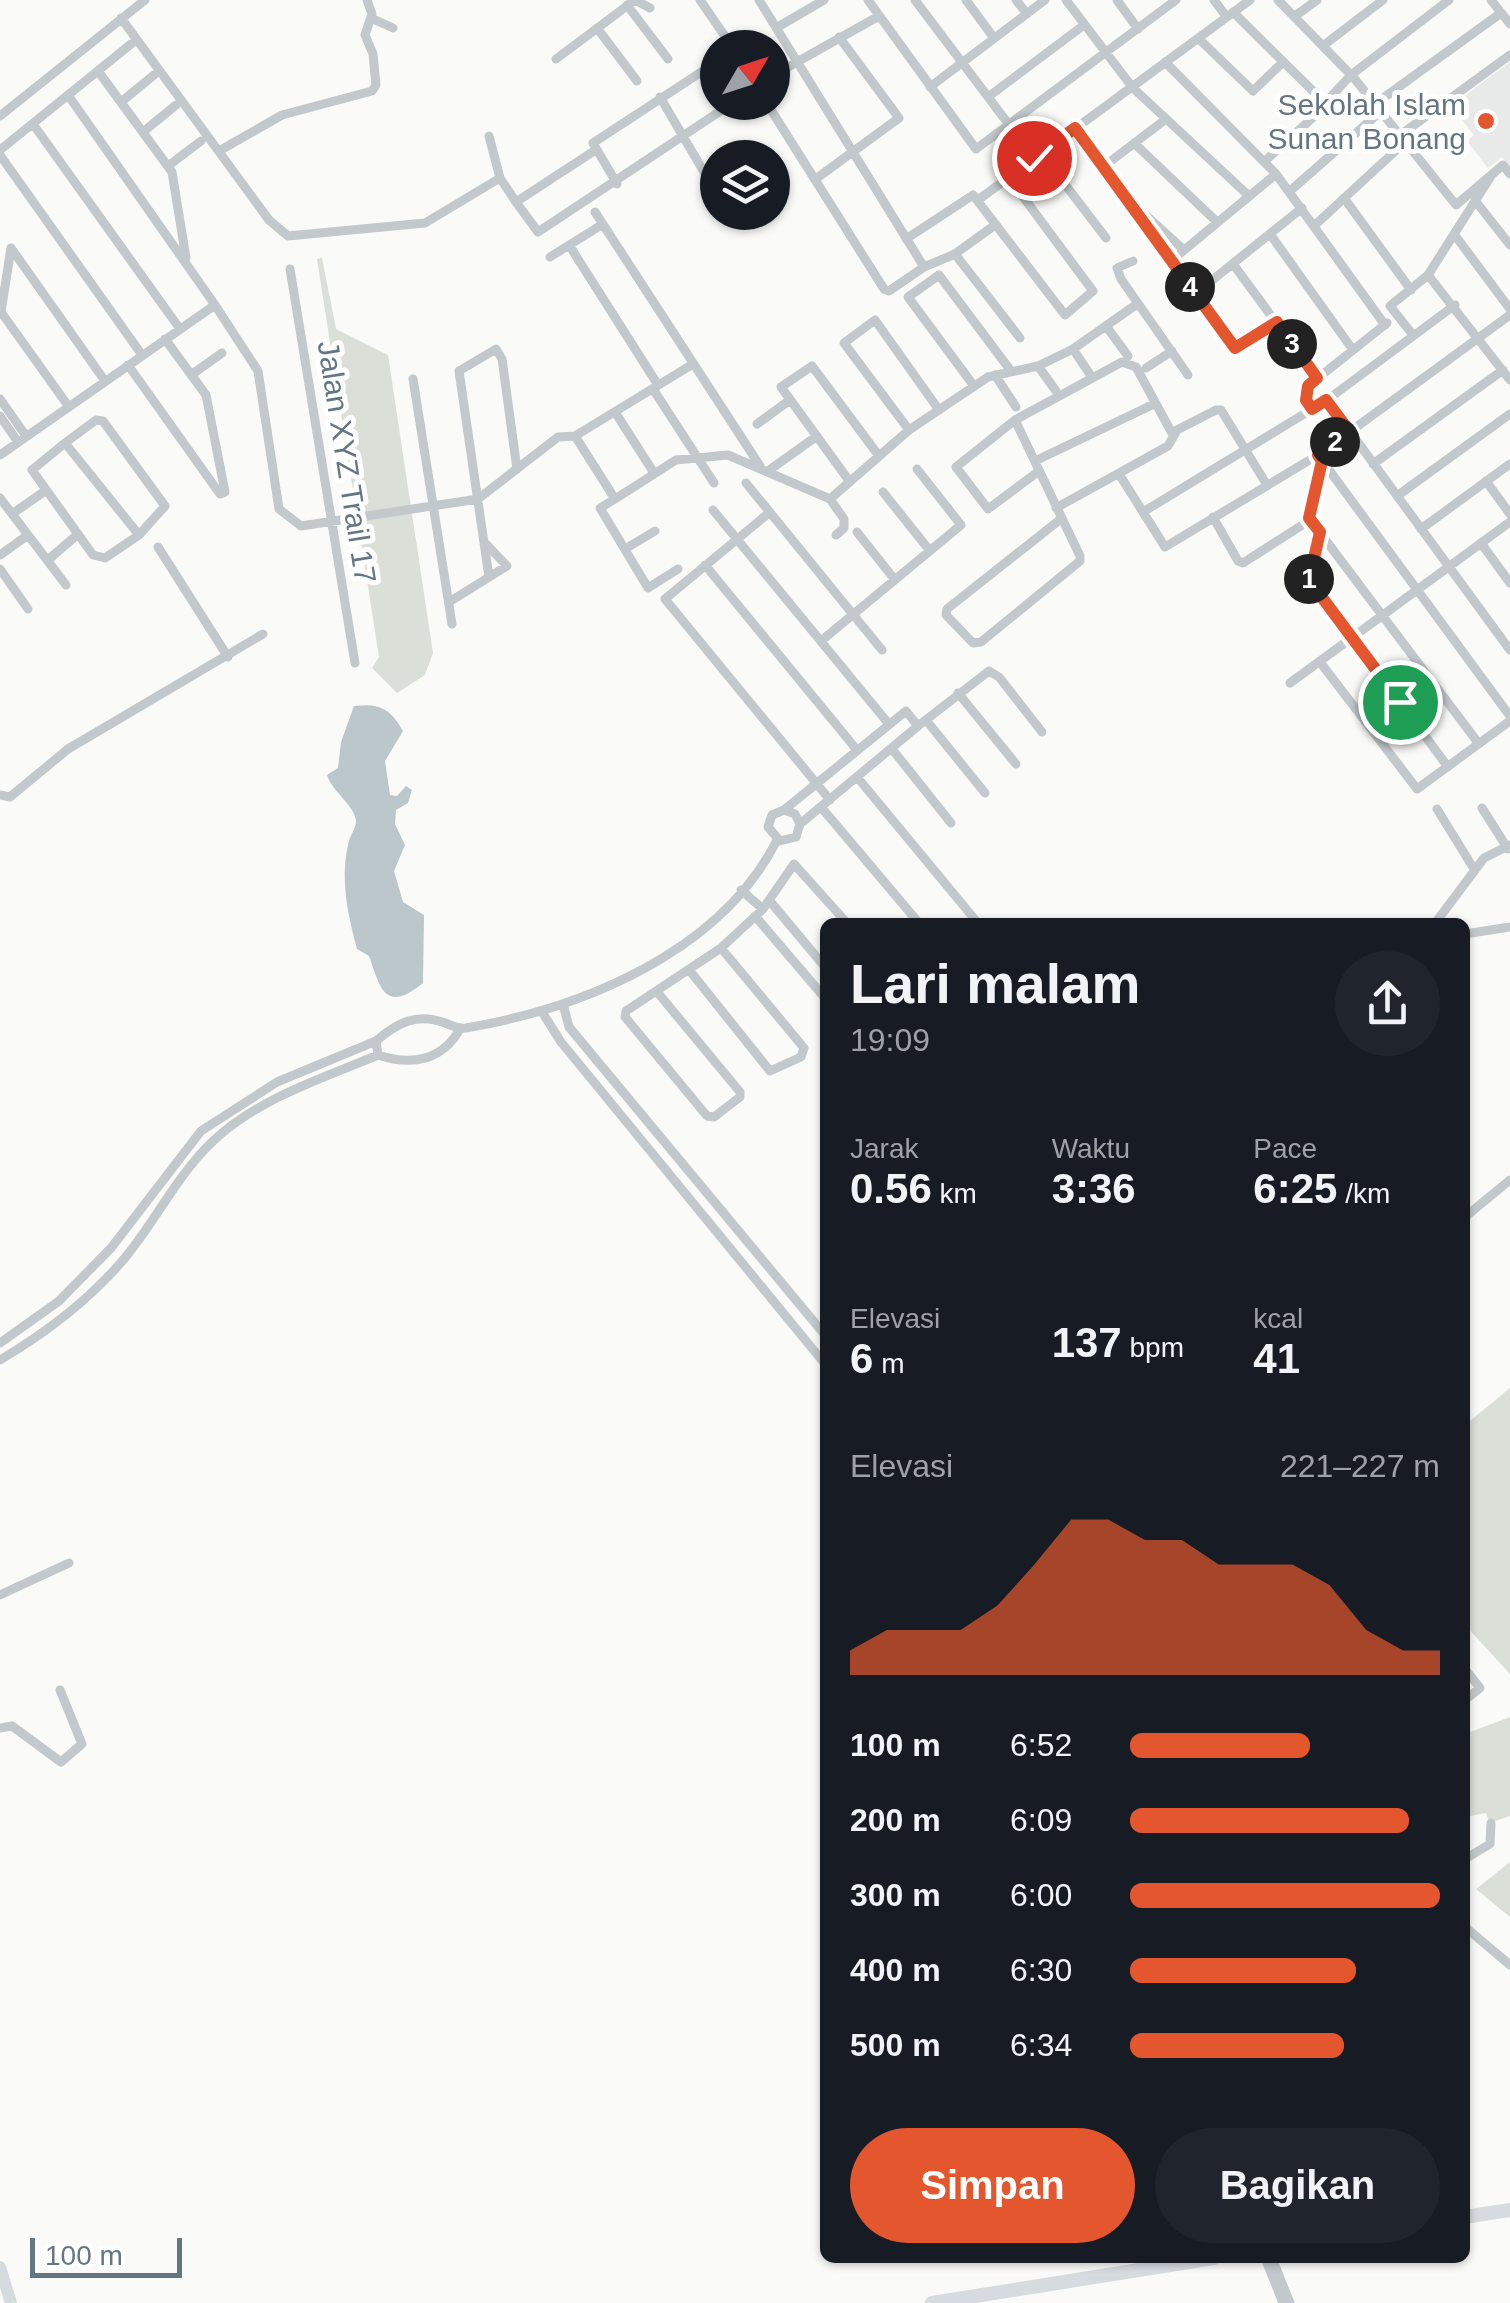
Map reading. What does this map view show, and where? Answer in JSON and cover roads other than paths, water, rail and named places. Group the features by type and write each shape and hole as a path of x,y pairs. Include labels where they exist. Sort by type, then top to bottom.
{"main road":[{"path":"1470,2216 1510,2210"},
{"path":"932,2303 1183,2263"}],"street":[{"path":"0,116 146,0"},
{"path":"220,151 282,115 372,91 376,86 373,54 365,34 372,18 367,0"},
{"path":"556,59 635,0 650,8"},
{"path":"637,18 661,0"},
{"path":"700,0 721,30"},
{"path":"759,0 924,267"},
{"path":"776,28 824,0"},
{"path":"868,0 974,149 1105,56 1170,2"},
{"path":"915,0 1009,124 1106,238"},
{"path":"966,0 994,38"},
{"path":"1016,0 1027,14"},
{"path":"930,87 1045,0"},
{"path":"1066,0 1132,88 1249,196"},
{"path":"1117,0 1138,29"},
{"path":"1214,0 1324,103 1449,0"},
{"path":"978,200 1250,0"},
{"path":"1278,0 1353,76 1456,206 1469,214"},
{"path":"1294,16 1316,0"},
{"path":"1324,45 1383,0"},
{"path":"1491,0 1510,24"},
{"path":"627,5 668,59"},
{"path":"1290,192 1378,108 1501,13"},
{"path":"790,66 879,16"},
{"path":"122,18 278,231 299,238 362,226 425,222 500,178"},
{"path":"372,18 392,28"},
{"path":"988,97 1084,25"},
{"path":"597,28 637,81"},
{"path":"817,178 900,118 839,37"},
{"path":"1198,38 1253,91 1283,62"},
{"path":"132,44 0,152 142,356"},
{"path":"1315,225 1402,139 1510,55"},
{"path":"1166,62 1276,174 1385,325"},
{"path":"98,71 168,166 187,264"},
{"path":"516,202 594,151 598,139 700,71"},
{"path":"121,102 154,75"},
{"path":"1265,161 1353,76"},
{"path":"68,95 258,371 279,510 289,521 301,526 478,499 558,437 576,436 693,364"},
{"path":"660,97 700,166"},
{"path":"143,132 176,106"},
{"path":"1103,167 1166,119"},
{"path":"489,136 500,178 541,232 710,120"},
{"path":"777,120 885,290 955,254 995,225"},
{"path":"33,124 180,329"},
{"path":"1075,128 1235,348 1277,322"},
{"path":"168,166 200,141"},
{"path":"1134,142 1217,222"},
{"path":"594,151 617,184"},
{"path":"1456,206 1502,164"},
{"path":"1502,164 1510,174"},
{"path":"1412,336 1391,304 1428,275 1502,164"},
{"path":"1171,260 1276,174"},
{"path":"906,240 968,195 978,200 1062,314 1093,294 1009,178"},
{"path":"1123,194 1184,250"},
{"path":"1344,198 1411,290"},
{"path":"1478,203 1510,246"},
{"path":"1195,294 1302,208"},
{"path":"595,212 765,470"},
{"path":"550,257 602,224"},
{"path":"1270,234 1353,350"},
{"path":"1119,474 1164,547 1268,484 1320,458 1510,312 1454,234"},
{"path":"568,245 714,483"},
{"path":"68,407 1,312 11,248 105,381"},
{"path":"955,254 1020,338"},
{"path":"1133,261 1118,268 1188,375"},
{"path":"1233,264 1317,378"},
{"name":"Jalan XYZ Trail 17","path":"290,269 354,663"},
{"path":"974,386 908,297 939,275 1010,371"},
{"path":"1428,275 1510,380"},
{"path":"0,454 215,304"},
{"path":"830,499 909,430 974,386 994,375 1038,366 1073,349 1138,304"},
{"path":"1142,512 1326,400 1455,305"},
{"path":"1312,409 1306,393 1317,378 1398,316"},
{"path":"909,430 844,343 876,320 939,410"},
{"path":"1106,326 1128,356"},
{"path":"128,365 220,494 225,492 206,396 165,339"},
{"path":"489,577 459,371 496,349 502,359 516,469"},
{"path":"1073,349 1090,376"},
{"path":"1146,368 1172,352"},
{"path":"192,375 222,353"},
{"path":"1154,404 1037,466 988,509 958,473 961,461 1016,420 1122,362 1136,367 1173,434"},
{"path":"850,482 781,387 812,366 879,456"},
{"path":"1038,366 1056,391"},
{"path":"1374,464 1503,370"},
{"path":"994,375 1016,406"},
{"path":"413,379 452,624"},
{"path":"0,400 22,439"},
{"path":"757,424 790,400"},
{"path":"1326,400 1510,650"},
{"path":"1056,508 1168,446 1173,434 1221,410 1268,484"},
{"path":"614,412 654,474"},
{"path":"1397,496 1510,414"},
{"path":"0,416 22,439"},
{"path":"96,420 103,421 165,506 139,535 100,559 45,491 32,468 65,443 96,420"},
{"path":"1016,420 1062,518 1080,561 973,643 946,615 947,609 1062,518"},
{"path":"576,436 615,498"},
{"path":"765,470 817,436"},
{"path":"65,443 139,535"},
{"path":"678,569 648,588 600,508 676,460 728,455 830,499 844,519 844,528 836,535"},
{"path":"1213,517 1240,564 1309,518 1320,458"},
{"path":"1320,458 1510,718 1422,788 1412,786 1320,662"},
{"path":"1421,529 1510,464"},
{"path":"820,641 962,524 917,469"},
{"path":"1290,683 1510,518 1486,481"},
{"path":"746,484 882,650"},
{"path":"12,514 45,491"},
{"path":"883,492 930,551"},
{"path":"0,498 66,585"},
{"path":"713,510 888,724"},
{"path":"770,512 666,601 816,784 825,804 915,918"},
{"path":"1309,518 1384,613 1478,744"},
{"path":"625,549 655,531"},
{"path":"856,532 895,580"},
{"path":"1320,532 1309,580 1448,767"},
{"path":"48,560 78,534"},
{"path":"0,555 28,535"},
{"path":"448,602 507,566 484,542"},
{"path":"1481,543 1510,583"},
{"path":"158,547 228,657"},
{"path":"705,565 856,750"},
{"path":"0,569 28,608"},
{"path":"0,795 10,798 68,749 263,634"},
{"path":"777,840 794,839 800,824 984,672 993,672 1042,732"},
{"path":"958,693 1016,764"},
{"path":"777,840 769,822 904,710 922,724 986,794"},
{"path":"892,748 952,823"},
{"path":"857,777 973,918"},
{"path":"1439,918 1474,869 1509,848 1482,808"},
{"path":"1437,809 1474,869"},
{"path":"784,810 795,814 800,824"},
{"path":"0,1343 59,1301 111,1248 201,1131 277,1082 376,1041 394,1026 416,1018 460,1029 542,1012 641,971 671,953 741,890 777,840"},
{"path":"658,993 740,1092 720,1114 708,1116 625,1017 626,1011 721,948 762,908 797,864 843,918"},
{"path":"741,890 820,961"},
{"path":"762,908 820,991"},
{"path":"1470,933 1510,927"},
{"path":"690,972 770,1070 801,1057 804,1048 721,948"},
{"path":"563,1004 573,1032 820,1330"},
{"path":"542,1012 561,1042 820,1358"},
{"path":"0,1360 68,1312 123,1260 190,1166 243,1116 284,1094 378,1055 420,1060 448,1046 460,1029"},
{"path":"561,1042 573,1032"},
{"path":"376,1041 378,1055"},
{"path":"1470,1213 1510,1180"},
{"path":"0,1595 69,1563"},
{"path":"1470,1675 1480,1688 1470,1696"},
{"path":"0,1728 12,1726 60,1762 82,1744 60,1690"},
{"path":"1470,1857 1490,1844 1490,1822"},
{"path":"1470,1931 1510,1965"},
{"path":"1270,2263 1282,2303"},
{"path":"1270,2263 1290,2303"},
{"path":"0,2267 11,2303"}],"place":[{"name":"Sekolah Islam Sunan Bonang","path":"1486,121"}]}
